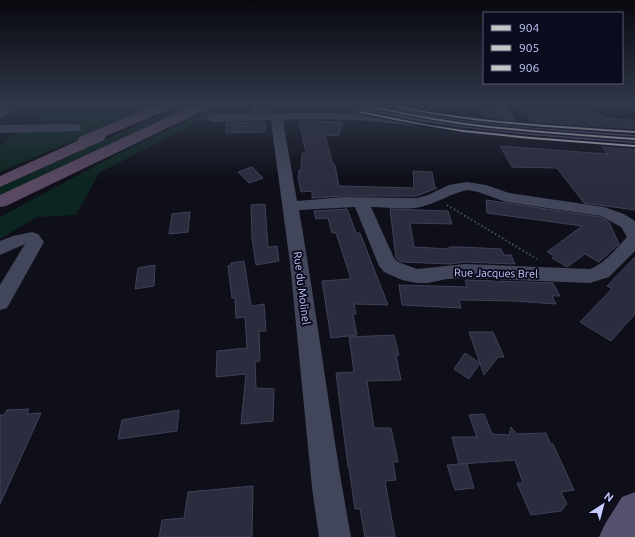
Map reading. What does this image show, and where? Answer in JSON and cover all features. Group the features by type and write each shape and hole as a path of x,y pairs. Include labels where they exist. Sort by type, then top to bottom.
{"highway":[{"path":"0,176 108,130"},
{"path":"0,182 117,130"},
{"path":"0,202 149,130"},
{"path":"0,210 81,166 105,150"}],"main road":[{"path":"516,130 635,138"},
{"path":"618,537 635,510"}],"street":[{"name":"Rue du Molinel","path":"278,130 299,263 327,488 335,537"},
{"path":"290,206 361,202 418,203 434,198 460,186 474,187 506,197 604,212 626,223 635,235"},
{"name":"Rue Jacques Brel","path":"361,202 386,262 399,272 409,275 428,276 456,271 590,276 602,272 622,254 635,239"},
{"path":"0,249 15,240 25,238 32,238 35,242 0,302"}],"path":[{"path":"434,198 563,275"}],"green space":[{"path":"28,130 99,130 0,172 0,145 16,132 26,132"},
{"path":"126,130 142,130 0,196 0,187"},
{"path":"167,130 182,130 99,173 76,215 37,217 0,239 0,217 123,151"}],"building":[{"path":"226,130 265,130 265,132 226,133"},
{"path":"301,130 340,130 339,136 325,135 333,165 335,165 339,186 414,188 413,171 432,172 435,188 437,188 417,196 343,196 312,198 312,191 301,192 298,178 299,170 301,170 302,153 306,153"},
{"path":"585,130 635,130 635,134"},
{"path":"598,142 635,144 635,210 584,203 557,168 512,167 500,146 608,154"},
{"path":"252,167 263,178 249,183 238,172"},
{"path":"486,200 601,217 609,222 619,244 599,262 585,254 567,267 552,258 554,256 547,252 582,226 487,213"},
{"path":"265,204 268,247 277,246 279,261 256,265 252,238 251,205"},
{"path":"347,209 356,233 360,233 388,305 354,304 356,314 353,315 357,335 331,338 322,281 351,279 336,233 332,233 328,218 316,219 314,211"},
{"path":"390,209 448,211 452,224 410,223 414,247 501,249 504,255 511,255 515,264 465,262 450,264 399,261 396,258"},
{"path":"190,212 188,232 169,234 172,214"},
{"path":"635,257 635,314 611,341 580,322 612,289 607,286"},
{"path":"244,261 251,306 264,304 266,331 259,331 260,361 255,362 256,388 274,389 273,421 241,424 246,374 216,377 217,351 247,348 245,317 236,318 235,298 232,298 228,266 231,265 231,263"},
{"path":"155,265 154,286 135,289 138,268"},
{"path":"465,280 553,283 560,296 552,296 556,304 514,301 459,300 461,308 402,305 399,285 467,287"},
{"path":"469,332 493,332 504,357 498,357 484,375 480,363"},
{"path":"394,335 399,355 396,355 401,380 367,381 374,428 391,428 398,462 393,462 396,480 385,481 395,537 365,537 360,509 355,509 336,373 354,372 349,337"},
{"path":"465,353 480,363 469,379 454,369"},
{"path":"29,409 27,414 41,413 0,504 0,415 4,415 7,410"},
{"path":"179,410 177,431 118,439 122,420"},
{"path":"484,414 492,434 509,435 511,427 517,434 546,433 550,443 553,444 574,490 561,492 567,504 561,511 531,515 517,483 523,483 515,460 461,464 467,464 474,488 455,490 447,465 459,464 452,437 477,437 469,415"},
{"path":"253,486 252,537 159,537 162,520 184,518 188,492"}],"transit line":[{"name":"905","path":"457,130 497,135 634,146"},
{"name":"904","path":"521,130 635,139"},
{"name":"906","path":"605,130 635,132"}]}
